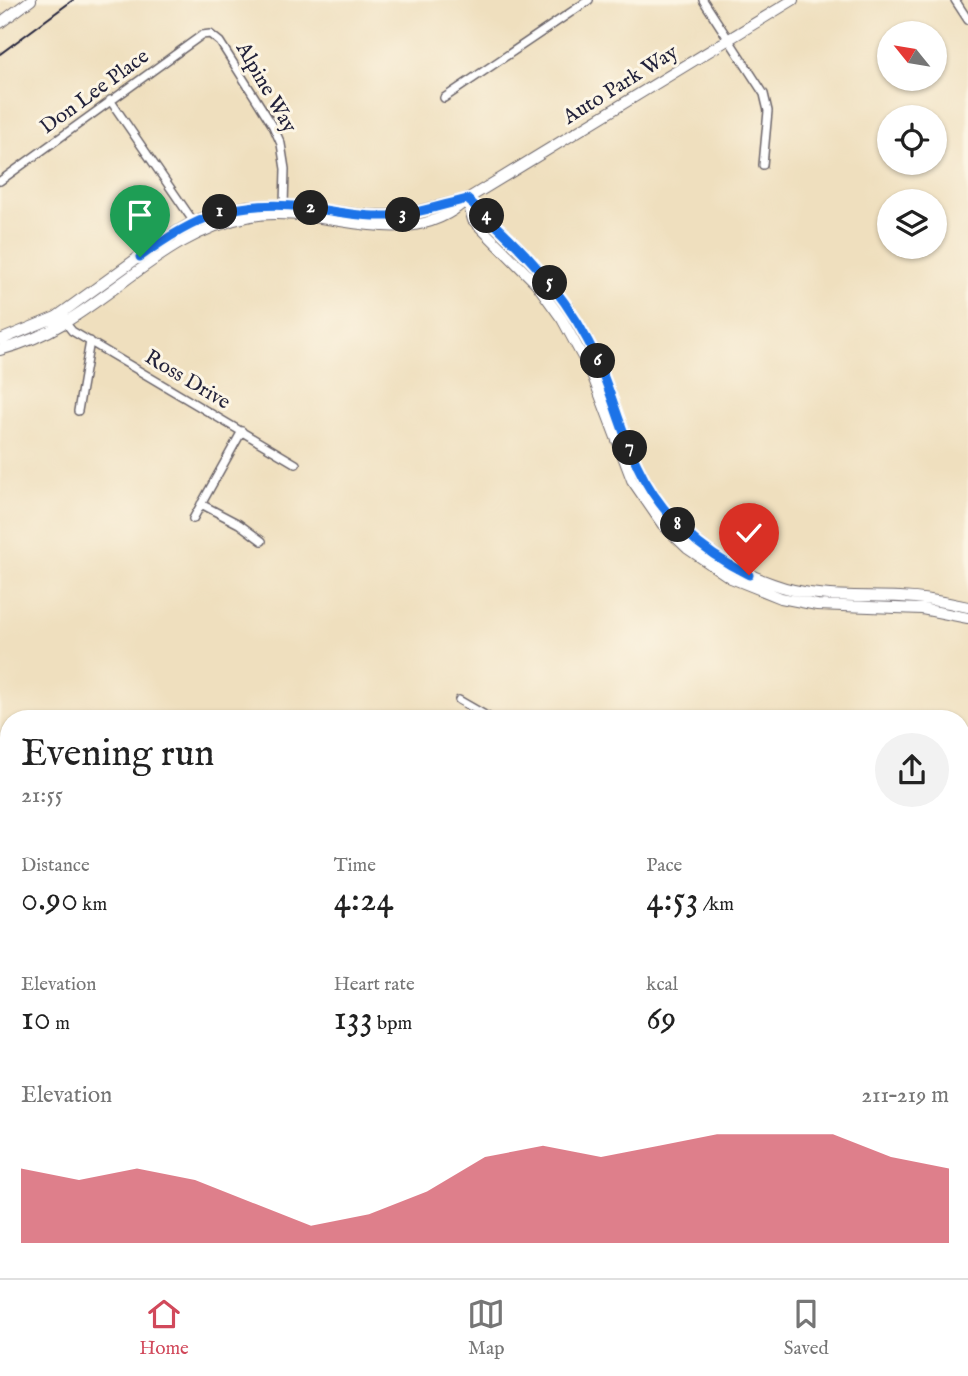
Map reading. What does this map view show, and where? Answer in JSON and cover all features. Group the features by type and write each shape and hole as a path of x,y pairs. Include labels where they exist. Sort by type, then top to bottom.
{"main road":[{"path":"0,23 30,0"},
{"name":"Auto Park Way","path":"0,340 55,317 161,241 197,226 256,215 283,214 378,226 400,226 443,217 454,212 467,199 793,0"},
{"path":"467,199 536,265 554,288 594,354 645,482 668,515 702,547 749,575 803,593 914,598 968,607"},
{"path":"467,199 473,220 536,283 562,319 592,374 632,480 663,525 687,548 731,578 781,598 817,605 922,609 968,618"},
{"name":"Auto Park Way","path":"0,350 37,337 65,322 216,213 247,206 284,205 380,216 401,215 467,199"}],"street":[{"path":"443,98 589,0"},
{"path":"703,0 765,97 768,111 763,166"},
{"path":"955,0 968,20"},
{"name":"Don Lee Place","path":"0,181 202,35 210,34"},
{"name":"Alpine Way","path":"210,34 219,42 273,126 285,162 284,205"},
{"path":"110,100 197,226"},
{"name":"Ross Drive","path":"65,322 72,331 296,464"},
{"path":"78,411 90,341"},
{"path":"193,519 243,431"},
{"path":"201,504 239,524 262,541"},
{"path":"459,700 476,710"}],"railway":[{"path":"0,54 73,0"}],"route":[{"path":"140,257 195,221 247,206 284,205 380,216 401,215 467,199 536,265 573,316 599,364 636,464 668,515 702,547 749,575"}]}
